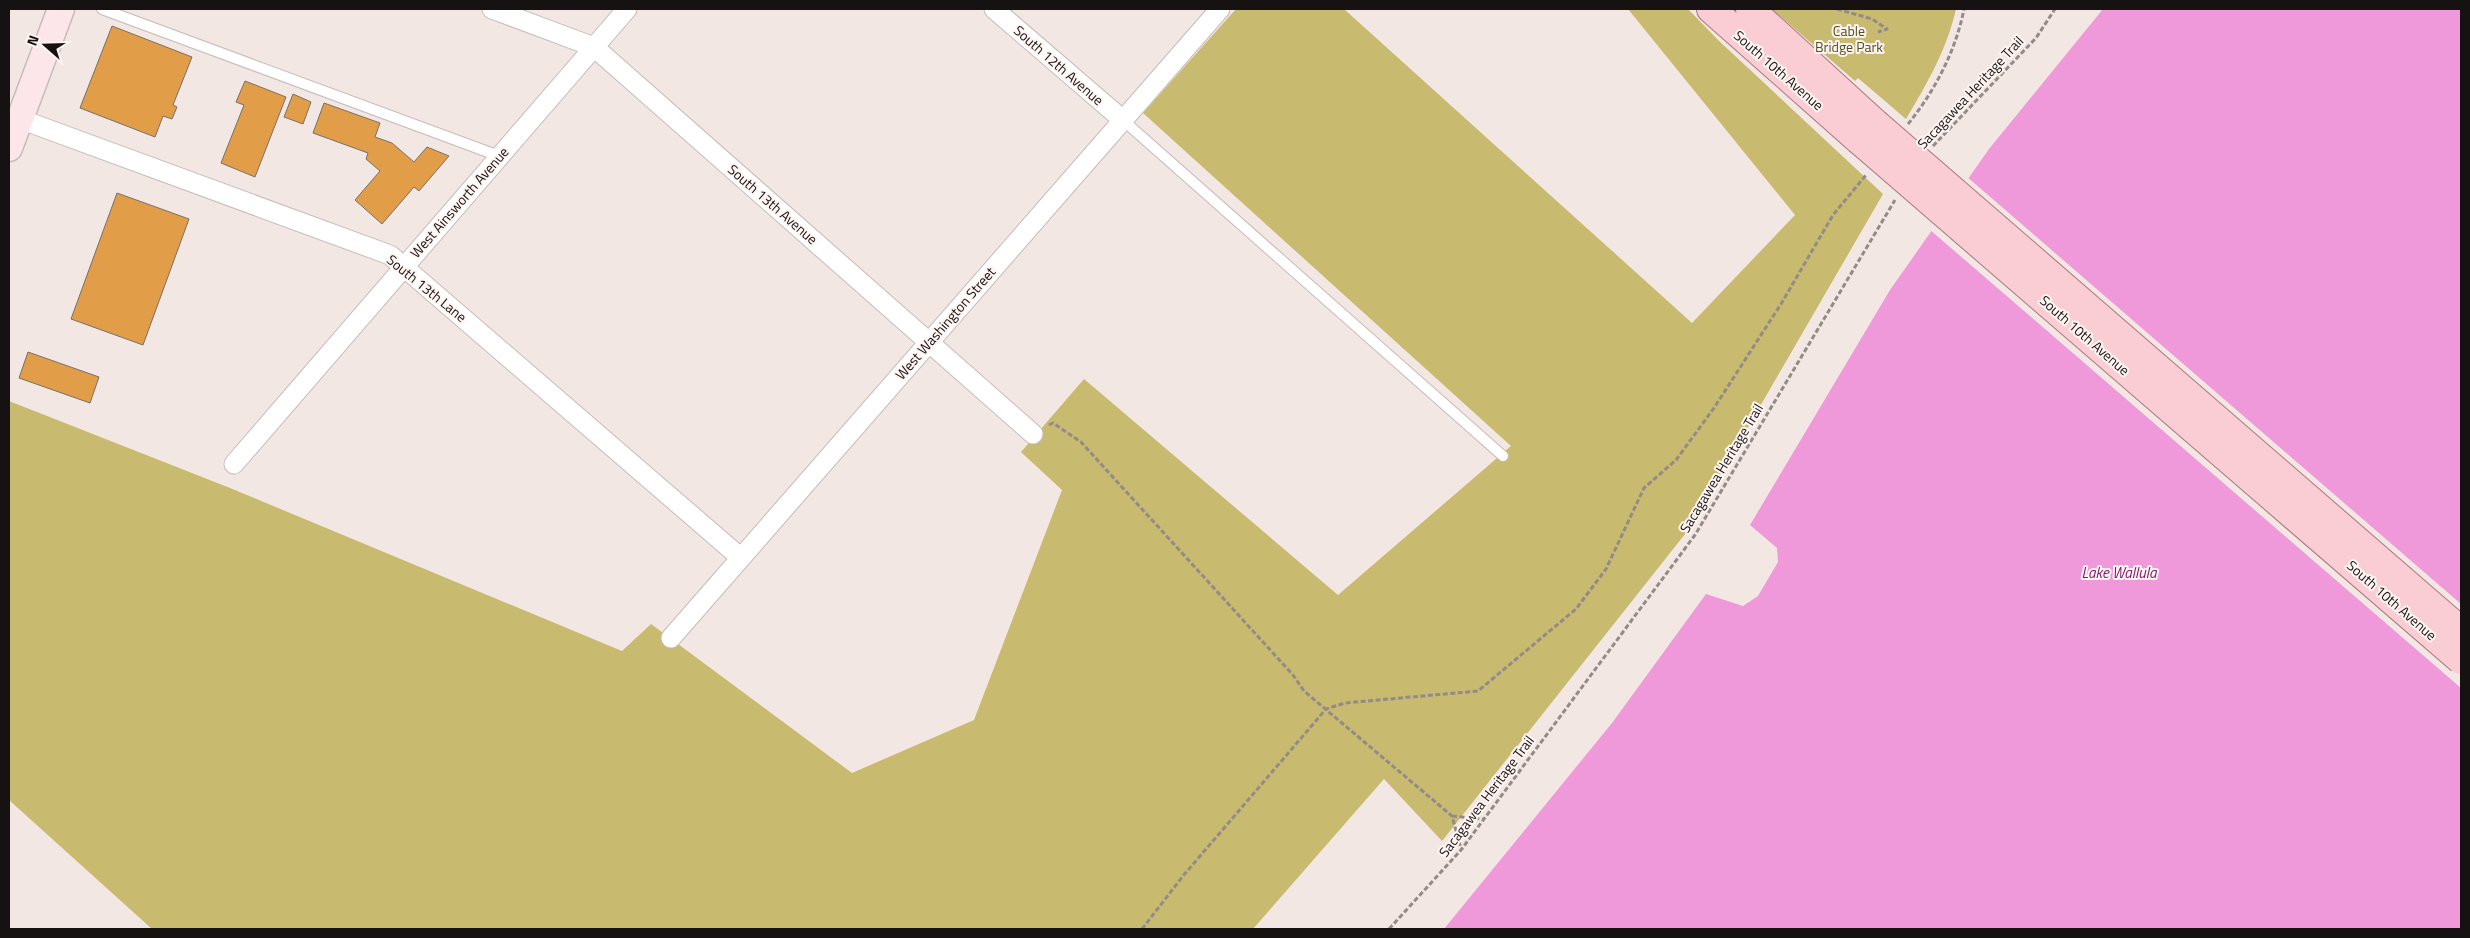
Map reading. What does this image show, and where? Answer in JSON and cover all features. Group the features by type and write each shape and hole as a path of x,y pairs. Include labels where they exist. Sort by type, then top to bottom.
{"main road":[{"path":"9,148 61,9"},
{"name":"South 10th Avenue","path":"1711,9 1867,131 2461,631"},
{"name":"South 10th Avenue","path":"1750,9 1867,131 2461,660"}],"street":[{"name":"South 13th Avenue","path":"492,9 594,47 1033,434"},
{"name":"West Ainsworth Avenue","path":"234,464 627,9"},
{"name":"South 12th Avenue","path":"994,9 1124,121"},
{"name":"West Washington Street","path":"671,638 1220,9"},
{"name":"South 13th Lane","path":"20,119 390,255 741,558"}],"lane":[{"path":"102,9 499,156"},
{"path":"1124,121 1503,456"}],"path":[{"path":"1837,9 1872,19 1887,29 1878,32"},
{"path":"1906,126 1924,105 1958,36 1964,9"},
{"name":"Sacagawea Heritage Trail","path":"1930,150 1946,130 2036,38 2055,9"},
{"path":"1142,929 1183,876 1326,709 1345,702 1478,691 1576,609 1606,569 1644,488 1676,460 1714,408 1782,304 1833,215 1870,170"},
{"name":"Sacagawea Heritage Trail","path":"1389,929 1461,850 1695,534 1898,195"},
{"path":"1033,434 1053,423 1081,442 1293,675 1304,690 1452,816 1461,850"},
{"path":"1452,816 1484,819"}],"green space":[{"path":"1236,9 1344,9 1692,323 1795,215 1628,9 1688,9 1718,40 1883,194 1689,529 1442,841 1384,779 1253,929 152,929 9,800 9,401 230,488 622,651 651,624 852,773 974,720 1062,490 1021,452 1084,379 1338,595 1511,446 1143,113"},
{"name":"Cable Bridge Park","path":"1772,9 1956,9 1942,52 1906,119 1858,78 1855,81"}],"water":[{"name":"Lake Wallula","path":"2103,9 2461,9 2461,929 1444,929 1612,723 1706,594 1743,606 1758,596 1778,562 1777,548 1750,525 1890,290 1989,149"}],"pier":[{"path":"1966,176 2461,604 2461,688 1929,229"}],"building":[{"path":"112,26 192,57 173,105 177,107 172,119 163,116 155,137 80,108"},
{"path":"245,81 286,97 255,177 221,163 244,105 236,102"},
{"path":"293,94 311,102 303,124 284,117"},
{"path":"324,103 380,123 375,137 392,143 414,162 427,147 449,156 419,191 414,187 382,224 355,200 380,171 366,159 368,153 313,133"},
{"path":"117,193 189,219 143,345 71,319"},
{"path":"28,352 99,377 90,403 19,378"}]}
